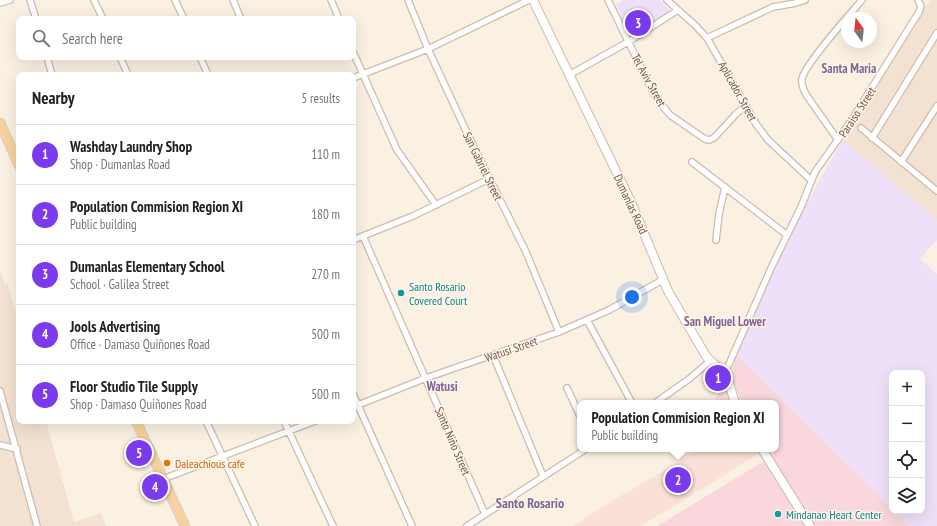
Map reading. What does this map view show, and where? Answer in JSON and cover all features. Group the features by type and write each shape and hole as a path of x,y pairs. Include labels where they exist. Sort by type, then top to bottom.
{"main road":[{"name":"Dumanlas Road","path":"533,0 631,202 674,302 710,361 725,373"},
{"path":"0,123 16,158"},
{"path":"725,373 734,400"},
{"path":"137,424 185,526"},
{"path":"764,452 810,526"}],"street":[{"path":"0,3 10,0"},
{"path":"30,0 35,16"},
{"path":"94,0 102,16"},
{"path":"175,0 183,16"},
{"path":"233,0 240,16"},
{"path":"331,0 338,16"},
{"name":"San Gabriel Street","path":"408,0 428,49 489,179 526,252 559,332"},
{"path":"356,77 428,49 529,0"},
{"name":"Tel Aviv Street","path":"608,0 654,94 670,115 705,139 710,140 714,138 736,114 746,106"},
{"name":"Aplicador Street","path":"667,0 707,38 756,124 768,140 811,180"},
{"path":"838,140 807,96 803,89 802,79 808,66 862,0"},
{"name":"Paraiso Street","path":"725,373 787,234 801,207 811,180 919,12 921,6 918,0"},
{"path":"707,38 773,7 802,1"},
{"path":"569,75 628,42 678,10"},
{"path":"872,138 937,33"},
{"path":"356,59 397,150 436,205"},
{"path":"48,60 51,72"},
{"path":"121,60 127,72"},
{"path":"201,60 207,72"},
{"path":"901,162 937,106"},
{"path":"861,128 935,189 937,181"},
{"path":"692,162 787,234"},
{"path":"356,239 436,205 489,179"},
{"path":"716,240 719,214 725,187"},
{"name":"Santo Niño Street","path":"363,236 485,514"},
{"name":"Watusi Street","path":"356,406 426,378 559,332 609,310 664,279"},
{"path":"587,320 630,400"},
{"path":"493,355 544,476"},
{"path":"659,400 690,379 710,361"},
{"path":"567,388 577,410"},
{"path":"0,391 37,526"},
{"path":"356,408 412,526"},
{"path":"207,424 255,526"},
{"path":"286,424 333,526"},
{"path":"163,479 307,424"},
{"path":"0,445 17,449"},
{"path":"466,526 581,452"}],"shaded area":[{"path":"624,0 660,0 671,11 632,35 616,5"},
{"path":"930,0 937,0 937,221 843,140"},
{"path":"843,140 937,220 937,240 920,259 937,274 937,526 909,526 897,514 925,514 925,370 889,370 889,506 736,354 782,252 819,181"},
{"path":"0,270 5,285 8,284 16,314 16,424 47,424 74,522 101,513 106,526 0,526"},
{"path":"736,354 889,506 889,514 897,514 909,526 657,526 774,455 772,452 779,452 779,400 741,400 733,381 732,372"},
{"path":"724,382 730,400 715,400"},
{"path":"693,452 760,453 640,526 573,526 610,502"}],"place":[{"name":"Dumanlas Elementary School","path":"638,23"},
{"name":"Santo Rosario Covered Court","path":"401,293"},
{"name":"Washday Laundry Shop","path":"718,378"},
{"name":"Floor Studio Tile Supply","path":"139,453"},
{"name":"Daleachious cafe","path":"167,463"},
{"name":"Population Commision Region XI","path":"678,480"},
{"name":"Jools Advertising","path":"155,487"},
{"name":"Mindanao Heart Center","path":"778,514"}],"district":[{"name":"Santa Maria","path":"849,68"},
{"name":"San Miguel Lower","path":"725,321"},
{"name":"Watusi","path":"442,386"},
{"name":"Santo Rosario","path":"530,503"}]}
